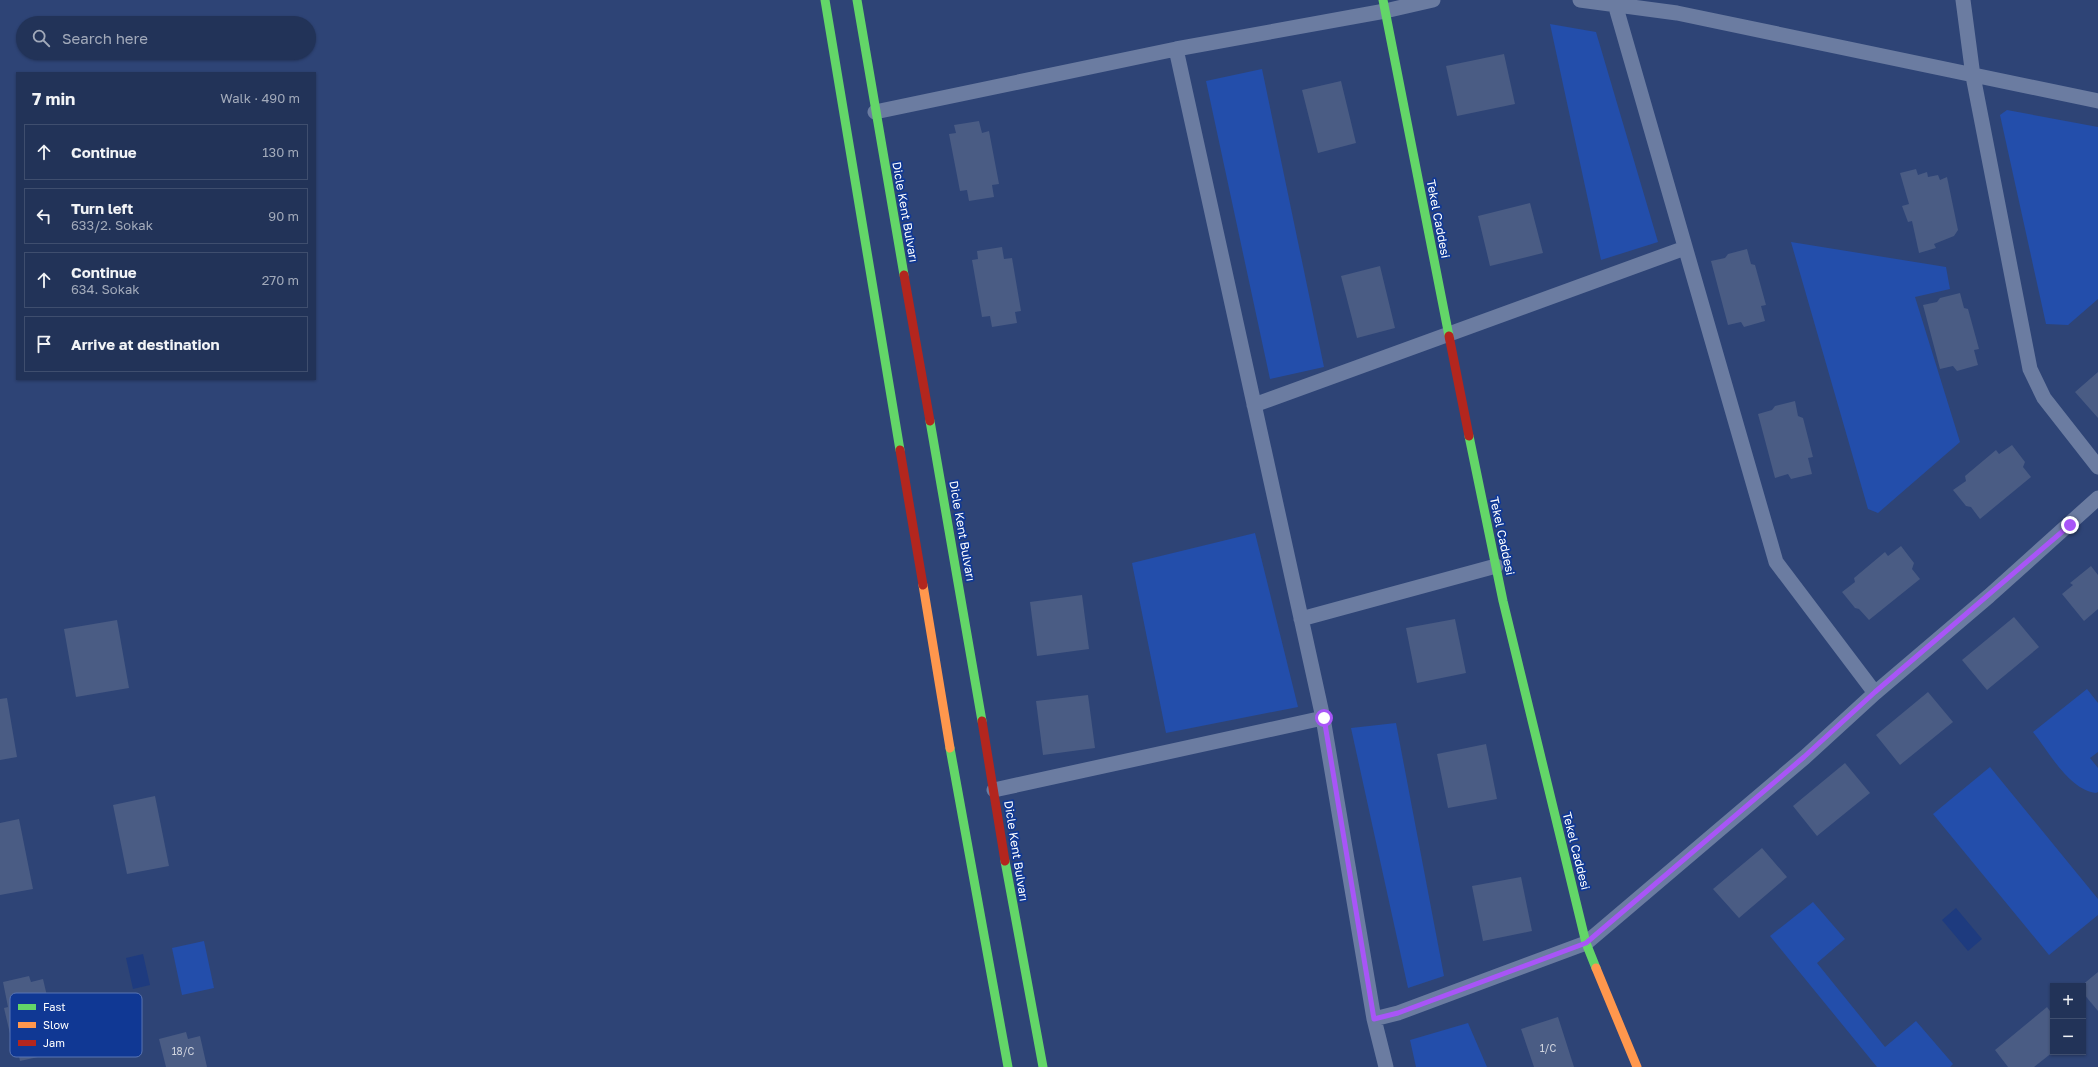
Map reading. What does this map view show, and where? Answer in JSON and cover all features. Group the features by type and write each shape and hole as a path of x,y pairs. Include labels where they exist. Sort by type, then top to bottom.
{"main road":[{"path":"825,0 965,837 1008,1067"},
{"name":"Dicle Kent Bulvarı","path":"857,0 875,112 956,565 1008,880 1043,1067"},
{"name":"Tekel Caddesi","path":"1384,6 1448,334 1496,566 1586,943 1637,1067"}],"street":[{"path":"875,112 1384,6 1433,0"},
{"path":"1580,0 1677,13 2098,101"},
{"path":"1963,0 1973,76 2030,370 2044,398 2098,467"},
{"path":"1615,4 1776,562 1875,692"},
{"path":"1176,49 1324,718 1374,1019 1386,1067"},
{"path":"1254,405 1685,248"},
{"path":"1374,1019 1398,1013 1586,943 1792,767 1875,692 1988,596 2098,498"},
{"path":"1301,619 1496,566"},
{"path":"994,790 1324,718"}],"shaded area":[{"path":"1550,24 1596,32 1658,242 1601,260"},
{"path":"1262,69 1324,367 1270,379 1206,81"},
{"path":"2007,110 2098,127 2098,299 2068,325 2046,324 2000,115"},
{"path":"1791,242 1946,267 1950,289 1915,297 1960,442 1878,513 1868,509"},
{"path":"1255,533 1298,707 1166,733 1132,563"},
{"path":"2087,689 2098,703 2098,752 2090,758 2098,768 2098,792 2096,793 2086,790 2068,778 2033,732"},
{"path":"1396,723 1444,976 1408,988 1351,728"},
{"path":"1990,767 2098,899 2098,915 2049,955 1933,814"},
{"path":"1813,902 1845,939 1817,963 1885,1047 1916,1021 1953,1064 1950,1067 1877,1067 1770,936"},
{"path":"1956,908 1982,939 1968,951 1942,920"},
{"path":"204,941 214,988 182,995 172,948"},
{"path":"143,954 150,985 133,989 126,958"},
{"path":"1468,1023 1487,1067 1416,1067 1410,1040"}],"building":[{"path":"1504,54 1515,104 1457,116 1446,66"},
{"path":"1341,81 1356,143 1318,153 1302,90"},
{"path":"979,121 982,133 989,131 999,184 992,185 994,197 969,201 967,190 960,191 949,134 956,133 954,125"},
{"path":"1916,169 1918,175 1927,172 1928,177 1938,175 1940,180 1947,177 1958,230 1954,236 1934,244 1936,248 1919,253 1912,221 1908,222 1902,206 1909,204 1900,173"},
{"path":"1530,203 1543,253 1490,266 1478,216"},
{"path":"1002,247 1004,259 1012,258 1021,311 1015,312 1017,323 992,327 990,316 982,317 972,260 978,259 977,251"},
{"path":"1747,249 1751,264 1755,265 1766,305 1761,306 1765,321 1744,327 1741,322 1728,325 1711,261 1725,258 1728,254"},
{"path":"1380,266 1395,328 1357,338 1341,276"},
{"path":"1960,293 1964,308 1968,309 1979,349 1974,350 1978,365 1957,371 1953,366 1940,369 1923,305 1937,302 1940,298"},
{"path":"2098,372 2098,418 2075,392"},
{"path":"1795,401 1798,416 1803,418 1813,457 1808,458 1812,474 1791,479 1788,474 1775,478 1758,414 1772,410 1775,406"},
{"path":"2012,445 2025,462 2023,467 2031,477 1980,519 1971,507 1966,506 1953,490 1966,481 1965,476 1996,450 1999,454"},
{"path":"1901,546 1914,563 1912,569 1920,579 1869,620 1859,609 1855,608 1842,592 1855,582 1854,578 1885,552 1888,556"},
{"path":"2091,566 2098,575 2098,609 2084,621 2062,594 2073,585 2070,583"},
{"path":"1082,595 1089,649 1037,656 1030,602"},
{"path":"2014,617 2039,647 1987,690 1962,660"},
{"path":"1455,619 1466,673 1417,683 1406,628"},
{"path":"117,620 129,688 76,697 64,629"},
{"path":"1928,692 1953,722 1900,765 1876,735"},
{"path":"1088,695 1095,748 1043,755 1036,701"},
{"path":"7,698 17,757 0,760 0,699"},
{"path":"1486,744 1497,799 1448,808 1437,754"},
{"path":"1845,763 1870,793 1817,836 1793,806"},
{"path":"155,796 169,866 127,874 113,805"},
{"path":"19,819 33,889 0,895 0,823"},
{"path":"1762,848 1787,877 1739,918 1713,889"},
{"path":"1521,877 1532,931 1483,941 1472,886"},
{"path":"2098,972 2098,1011 2086,997 2086,983 2085,983"},
{"path":"29,976 31,982 43,979 46,993 10,993 10,1034 4,1008 8,1007 3,982"},
{"path":"2047,1007 2050,1011 2050,1054 2034,1067 2008,1067 1995,1050"},
{"path":"1558,1017 1574,1067 1534,1067 1521,1029"},
{"path":"186,1032 188,1039 200,1036 207,1067 166,1067 159,1039"},
{"path":"19,1057 38,1057 20,1061"}],"traffic: fast":[{"path":"825,0 900,450"},
{"path":"857,0 904,275"},
{"path":"1383,0 1449,336"},
{"path":"930,421 982,721"},
{"path":"1469,436 1503,601 1586,943 1596,968"},
{"path":"950,748 1008,1067"},
{"path":"1005,861 1043,1067"}],"traffic: slow":[{"path":"923,585 950,748"},
{"path":"1596,968 1637,1067"}],"traffic: jam":[{"path":"904,275 930,421"},
{"path":"1449,336 1469,436"},
{"path":"900,450 923,585"},
{"path":"982,721 1005,861"}],"route":[{"path":"1324,718 1374,1019 1398,1013 1586,943 1804,757 1875,692 2070,525"}]}
